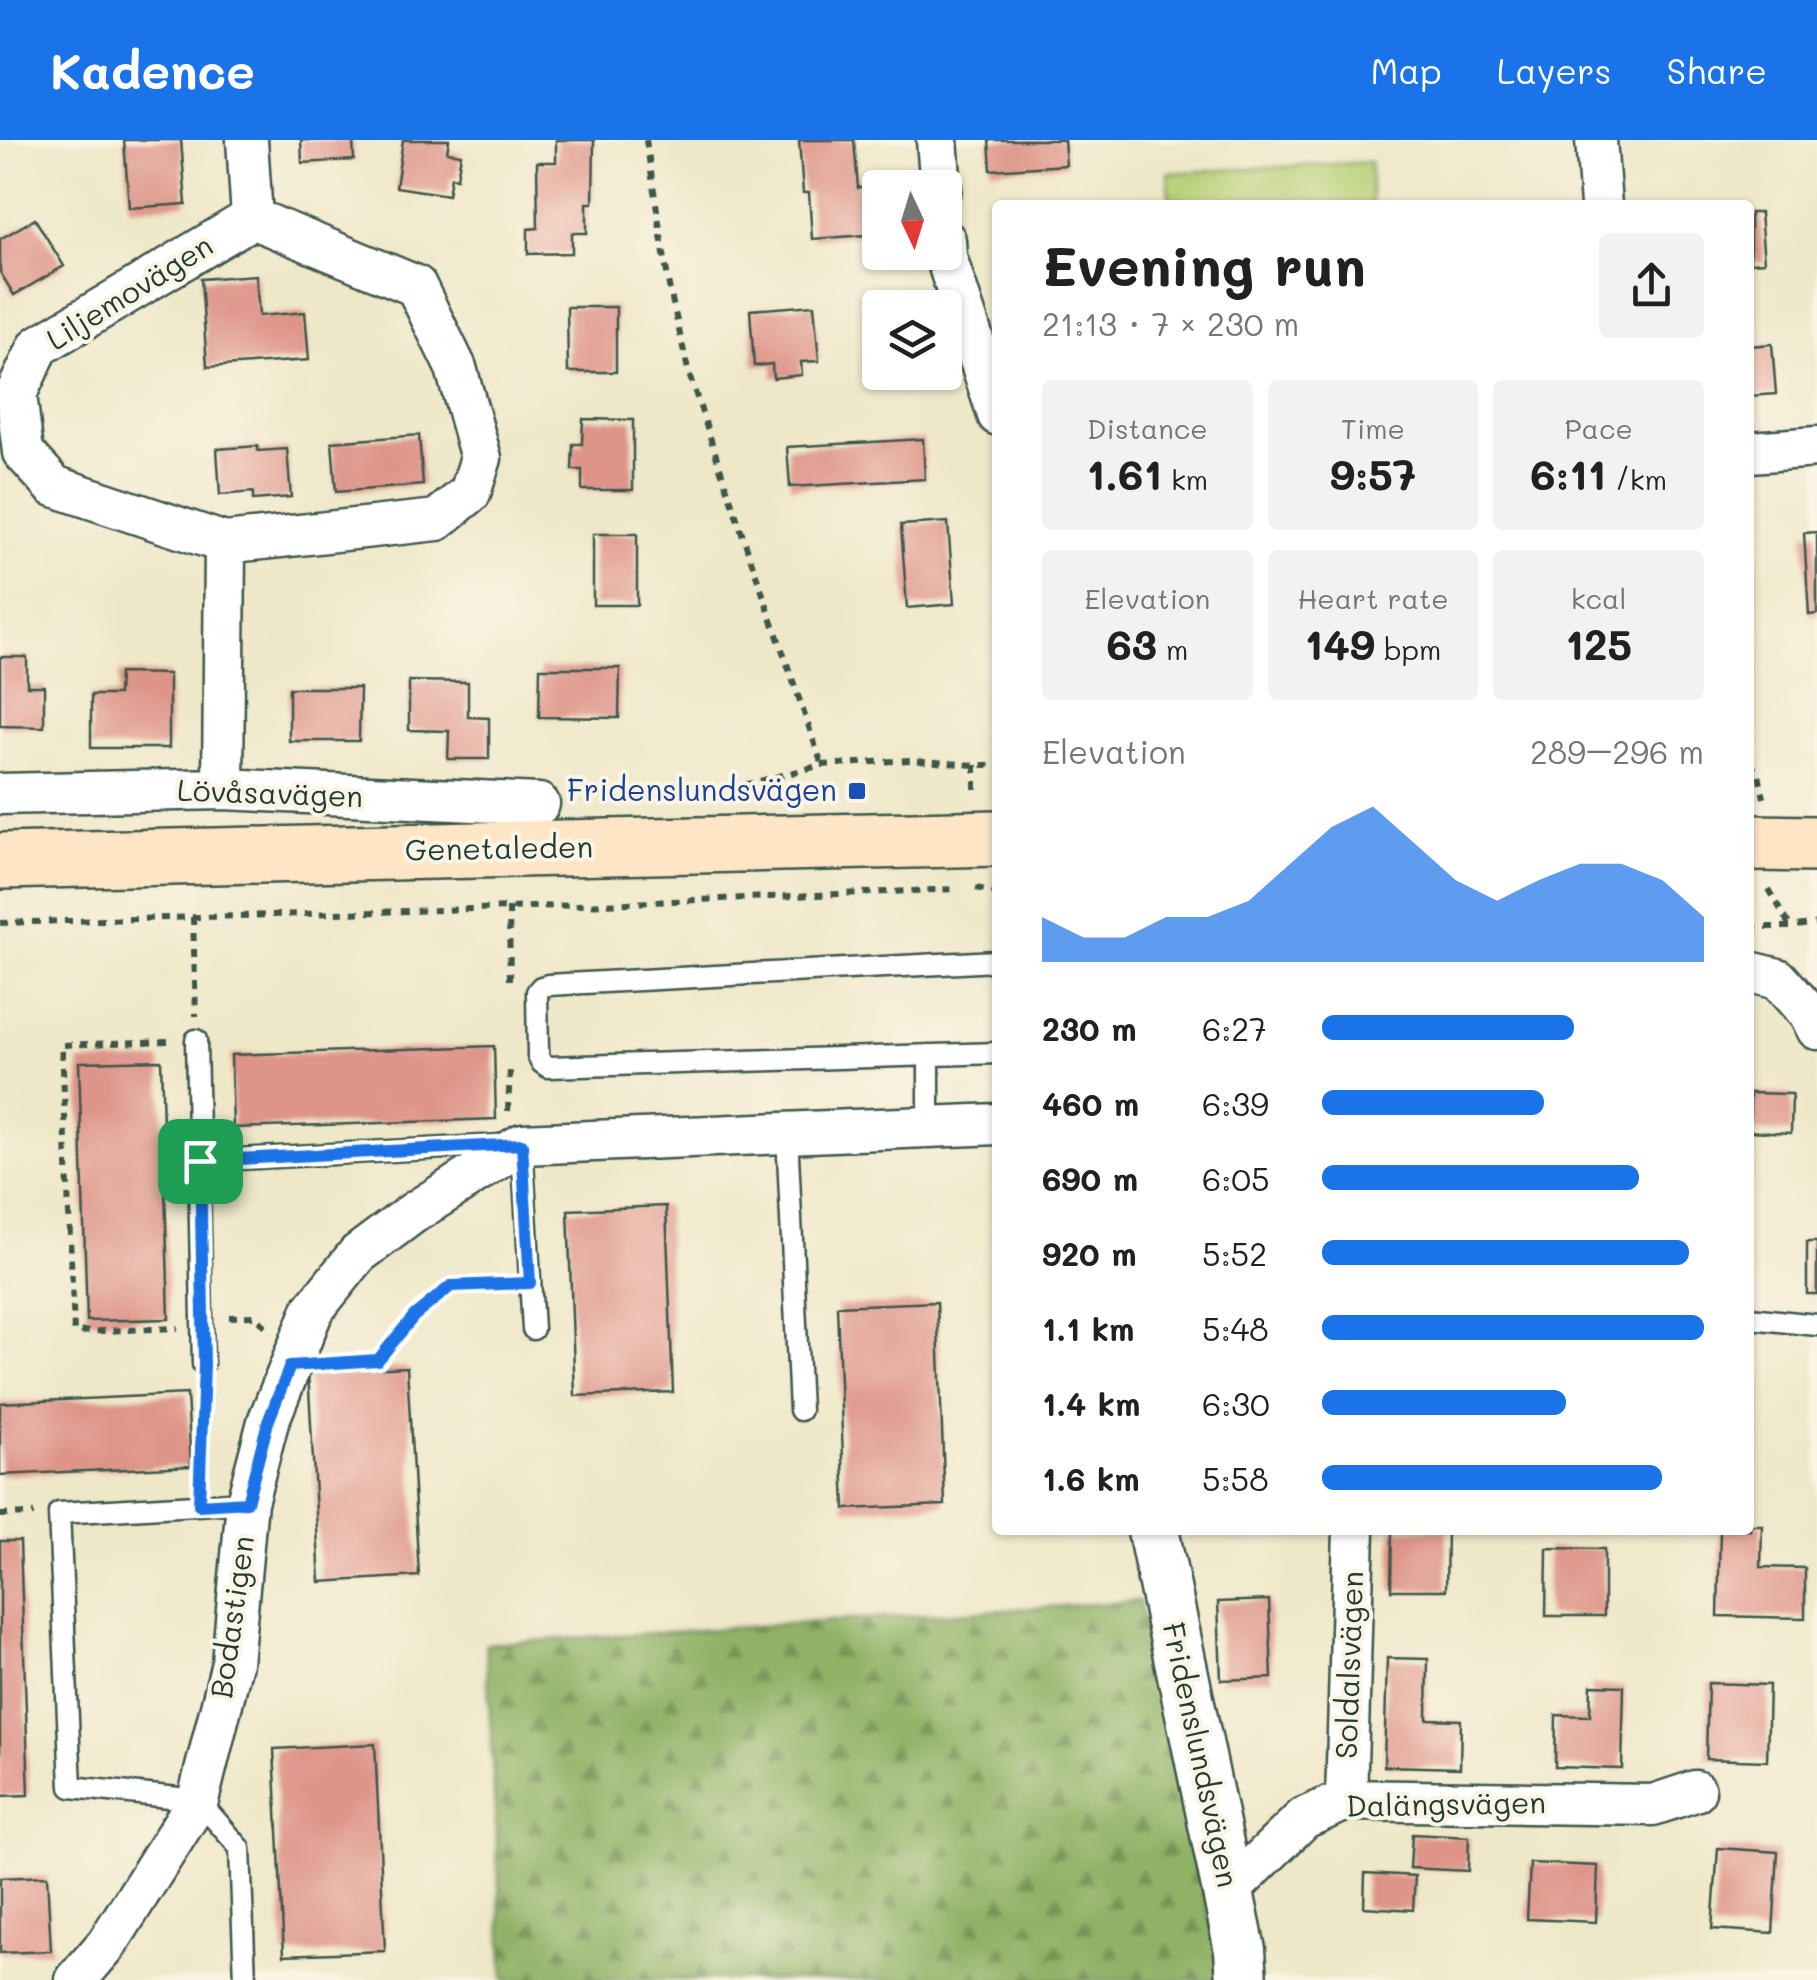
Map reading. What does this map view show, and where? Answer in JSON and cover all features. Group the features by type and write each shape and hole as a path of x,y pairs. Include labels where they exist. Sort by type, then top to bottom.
{"main road":[{"name":"Genetaleden","path":"0,861 992,838"},
{"path":"1760,843 1817,844"}],"street":[{"path":"248,140 252,218"},
{"path":"937,140 940,170"},
{"path":"1596,140 1601,200"},
{"name":"Liljemovägen","path":"252,218 416,286 456,368 481,458 470,493 437,520 225,543 54,486 23,452 16,394 39,346 252,218"},
{"path":"950,270 992,398"},
{"path":"1754,452 1817,447"},
{"path":"223,789 225,543"},
{"name":"Lövåsavägen","path":"0,794 223,789 539,804"},
{"path":"1754,973 1778,979 1810,1014 1817,1029"},
{"name":"Bodastigen","path":"76,1980 107,1944 198,1800 232,1664 247,1502 268,1422 313,1310 358,1254 413,1213 522,1144 992,1124"},
{"name":"Fridenslundsvägen","path":"1154,1535 1240,1950 1242,1980"},
{"name":"Soldalsvägen","path":"1346,1800 1354,1535"},
{"name":"Dalängsvägen","path":"1228,1892 1304,1818 1346,1800 1653,1805 1694,1791"}],"lane":[{"path":"992,961 548,984 538,992 538,1056 548,1067 992,1053"},
{"path":"196,1040 204,1364"},
{"path":"929,1055 929,1127"},
{"path":"786,1133 800,1410"},
{"path":"200,1161 522,1144 533,1329"},
{"path":"1754,1318 1817,1325"},
{"path":"245,1980 240,1848 198,1800 71,1787 60,1513 247,1502"}],"path":[{"path":"646,140 669,286 690,374 822,765"},
{"path":"683,801 822,765 911,760 992,765"},
{"path":"1754,768 1759,775 1760,843 1790,927"},
{"path":"0,923 980,888 992,892"},
{"path":"193,917 196,1040 62,1045 74,1332 178,1328 203,1319 254,1316 293,1360 378,1360 414,1316 451,1286 530,1283"},
{"path":"1754,926 1790,927 1817,922"},
{"path":"199,1505 204,1364"}],"green space":[{"path":"1370,162 1372,200 1170,200 1168,173"},
{"path":"1139,1601 1221,1980 504,1980 486,1644"}],"building":[{"path":"124,140 181,140 186,204 129,208"},
{"path":"301,140 353,140 354,160 302,163"},
{"path":"403,140 449,140 447,152 461,154 457,178 451,177 448,195 396,187"},
{"path":"556,140 594,140 593,203 587,203 587,233 572,233 572,253 528,254 528,229 538,228 537,162 556,162"},
{"path":"799,140 854,140 858,188 862,188 862,235 812,239 809,193 803,193"},
{"path":"989,140 1064,140 1066,165 991,170"},
{"path":"1754,213 1760,213 1764,262 1754,263"},
{"path":"35,219 64,266 14,295 0,272 0,239"},
{"path":"256,275 259,316 305,312 309,360 207,367 201,279"},
{"path":"814,305 819,361 801,362 802,375 773,378 772,364 754,366 750,310"},
{"path":"567,307 616,307 616,372 568,372"},
{"path":"1772,344 1776,394 1754,396 1754,346"},
{"path":"583,419 633,420 633,490 582,490 582,470 572,470 573,444 582,444"},
{"path":"419,435 423,485 336,492 332,442"},
{"path":"923,439 925,479 790,487 787,447"},
{"path":"258,446 258,451 287,449 291,497 253,500 253,492 220,495 217,449"},
{"path":"948,522 954,604 907,608 901,525"},
{"path":"1817,532 1817,614 1809,615 1804,533"},
{"path":"593,534 637,534 637,605 593,605"},
{"path":"0,657 27,657 27,686 44,686 44,727 0,726"},
{"path":"540,668 620,668 619,718 539,717"},
{"path":"119,673 169,674 169,748 91,748 91,695 118,695"},
{"path":"409,681 468,682 468,717 489,718 489,759 448,759 449,731 409,730"},
{"path":"289,688 360,688 359,741 289,741"},
{"path":"494,1046 496,1119 233,1128 231,1055"},
{"path":"161,1060 169,1319 87,1321 79,1062"},
{"path":"1754,1093 1792,1094 1791,1133 1754,1131"},
{"path":"666,1206 673,1392 575,1396 568,1210"},
{"path":"1807,1242 1817,1242 1817,1294 1807,1294"},
{"path":"937,1302 945,1505 845,1509 837,1306"},
{"path":"407,1367 419,1576 320,1582 308,1372"},
{"path":"187,1394 191,1466 0,1475 0,1403"},
{"path":"1754,1525 1762,1525 1761,1567 1805,1568 1805,1618 1718,1616 1720,1535 1754,1535"},
{"path":"1392,1535 1447,1535 1446,1590 1391,1590"},
{"path":"0,1541 20,1541 29,1795 0,1796"},
{"path":"1547,1548 1604,1549 1604,1616 1546,1616"},
{"path":"1269,1600 1272,1678 1221,1680 1218,1602"},
{"path":"1387,1658 1428,1659 1427,1719 1461,1720 1460,1768 1384,1766"},
{"path":"1708,1683 1769,1685 1767,1761 1706,1759"},
{"path":"1591,1685 1624,1686 1622,1769 1555,1767 1556,1715 1590,1716"},
{"path":"375,1744 385,1951 284,1955 274,1749"},
{"path":"1412,1834 1469,1837 1468,1871 1410,1868"},
{"path":"1718,1848 1778,1852 1773,1933 1712,1929"},
{"path":"1530,1863 1598,1866 1596,1922 1527,1919"},
{"path":"1365,1873 1415,1876 1413,1910 1364,1907"},
{"path":"47,1876 51,1951 0,1953 0,1878"}],"place":[{"name":"Fridenslundsvägen","path":"857,791"}],"route":[{"path":"522,1144 530,1283 451,1286 414,1316 378,1360 290,1366 268,1422 247,1502 199,1505 204,1364 200,1161 522,1144"}]}
